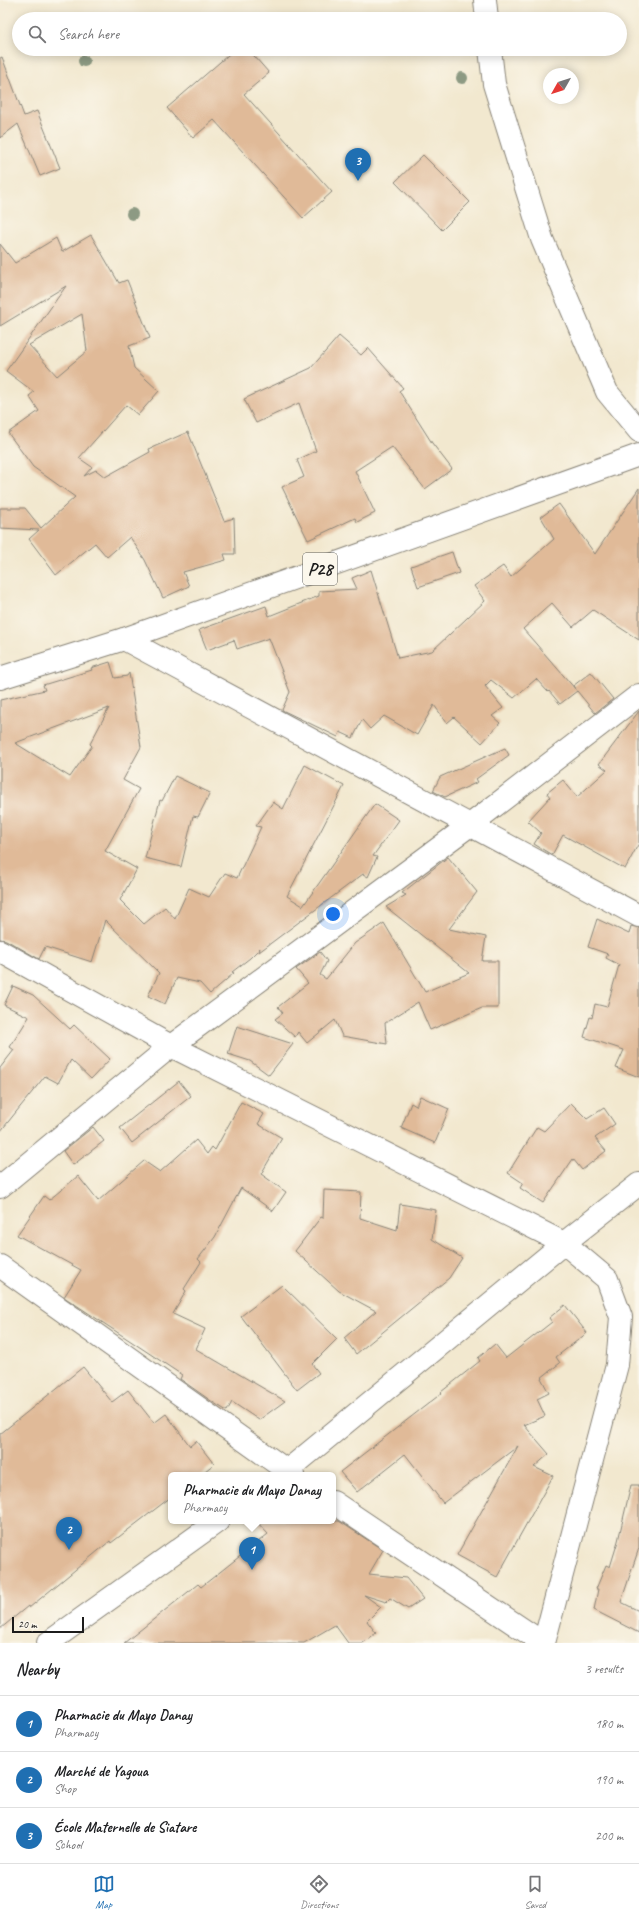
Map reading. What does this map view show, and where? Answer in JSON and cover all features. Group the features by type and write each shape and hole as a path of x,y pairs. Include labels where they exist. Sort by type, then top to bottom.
{"street":[{"path":"486,0 487,12"},
{"path":"491,56 494,84 542,239 607,392 639,431"},
{"name":"P28","path":"0,678 124,639 639,455"},
{"path":"124,639 639,916"},
{"path":"0,1187 171,1046 470,825 639,695"},
{"path":"0,951 171,1046 564,1243 607,1279 621,1318 617,1365 544,1643 336,1504"},
{"path":"290,1472 564,1243 639,1184"},
{"path":"0,1266 285,1472"},
{"path":"48,1643 214,1524"}],"building":[{"path":"227,56 254,56 269,73 244,94 332,192 303,218 214,120 193,138 167,108"},
{"path":"2,57 24,116 37,111 60,168 40,176 18,124 0,138 0,58"},
{"path":"423,155 470,202 442,230 395,182"},
{"path":"91,235 119,283 127,280 150,338 129,346 134,368 159,391 138,415 126,405 79,458 92,467 84,476 96,470 105,477 150,452 149,449 188,432 224,521 234,518 235,554 224,554 226,560 183,572 189,586 163,598 145,560 130,537 107,557 95,543 56,575 29,539 39,530 0,528 0,508 25,508 41,528 75,497 33,467 8,433 39,411 29,396 34,392 6,371 66,286 0,326 0,244 15,263 56,238 62,252","holes":["82,314 87,351 57,376 29,345"]},
{"path":"339,336 361,355 368,348 403,388 399,391 432,443 452,469 425,489 392,447 355,471 375,513 357,522 355,518 308,540 282,487 304,477 297,460 316,451 299,403 256,423 244,399 311,368"},
{"path":"639,488 639,640 593,610 573,627 552,603 523,629 577,691 560,704 536,679 514,698 491,680 485,686 503,708 492,716 500,723 482,743 454,717 447,723 434,705 417,735 384,716 370,729 362,720 353,738 340,732 338,737 282,710 290,692 269,638 237,649 234,640 207,650 199,630 266,606 269,616 319,596 319,591 357,589 352,578 371,570 398,658 432,651 485,601 474,586 503,566 511,577 554,539 541,517 559,504 595,554"},
{"path":"452,552 459,573 418,587 411,566"},
{"path":"110,662 115,678 127,676 129,673 141,747 123,780 139,789 105,851 137,869 120,900 144,924 165,907 175,919 189,888 209,897 225,873 237,878 261,827 256,826 273,802 283,809 305,765 344,786 287,896 303,906 375,804 399,820 373,856 377,857 368,877 363,874 259,952 260,948 232,972 234,973 210,994 200,983 177,978 165,1004 148,996 159,973 105,920 92,962 45,947 39,959 6,940 0,939 0,700 45,690 43,685 92,670 91,668","holes":["109,708 90,744 92,746 70,777 15,743"]},
{"path":"591,672 613,699 595,713 573,686"},
{"path":"639,711 639,843 625,869 563,835 552,855 534,844 541,833 528,821 550,797 547,793 563,780 577,797 607,770 599,764"},
{"path":"505,748 509,755 476,779 478,782 445,797 433,791 440,777"},
{"path":"175,776 210,793 198,817 193,816 181,867 145,858 160,800 162,801"},
{"path":"448,857 477,892 449,929 486,937 482,961 498,961 498,1008 482,1008 430,1030 418,1002 385,1023 387,1044 342,1036 335,1020 307,1043 298,1032 295,1037 275,1019 283,1013 278,1007 308,983 296,969 320,952 327,961 320,975 326,979 355,943 384,923 425,992 469,973 386,907 406,895 402,893"},
{"path":"597,919 629,934 631,926 639,928 639,1077 616,1068 624,1050 584,1037 590,1017 592,1018 595,1004 607,1007 619,965 606,958 608,954 588,947"},
{"path":"13,986 33,995 70,1029 74,1025 110,1059 91,1079 71,1060 58,1083 45,1076 0,1132 0,1068 14,1050 10,1047 29,1017 4,1005"},
{"path":"237,1026 293,1044 269,1075 250,1061 228,1054"},
{"path":"179,1081 191,1096 132,1143 120,1128"},
{"path":"420,1096 449,1109 435,1143 401,1128 411,1103 416,1106"},
{"path":"241,1102 264,1114 258,1124 282,1138 261,1174 286,1192 273,1211 241,1188 215,1237 198,1259 201,1262 184,1289 186,1291 173,1314 205,1329 196,1349 285,1401 259,1420 232,1402 227,1411 214,1403 180,1379 182,1375 64,1297 81,1270 17,1235 44,1196 49,1200 78,1176 98,1201 144,1161 160,1172 196,1140 207,1154 212,1147 215,1150"},
{"path":"571,1103 587,1119 604,1108 615,1124 595,1138 606,1151 582,1170 573,1159 543,1203 520,1188 523,1183 508,1173 537,1127 544,1131"},
{"path":"93,1127 104,1141 73,1165 63,1151"},
{"path":"324,1190 361,1192 360,1218 397,1230 400,1204 436,1210 432,1239 462,1258 449,1278 356,1354 344,1338 376,1311 339,1291 295,1251 321,1217 323,1218"},
{"path":"282,1285 337,1339 312,1364 319,1373 297,1390 241,1316"},
{"path":"565,1305 587,1333 556,1357 560,1363 541,1378 549,1393 537,1399 545,1416 524,1425 549,1454 534,1467 553,1476 497,1577 457,1555 518,1446 443,1503 405,1454 357,1492 340,1472 442,1393 441,1392 480,1361 478,1358 495,1344 506,1358 552,1322 549,1318"},
{"path":"83,1367 112,1402 128,1390 154,1423 166,1414 190,1446 196,1441 214,1464 204,1472 168,1472 168,1499 111,1543 110,1541 29,1608 28,1606 0,1629 0,1434"},
{"path":"631,1485 639,1485 639,1548 621,1602 639,1611 639,1633 594,1610 598,1589 596,1589 606,1565 610,1567 618,1541"},
{"path":"336,1521 339,1521 383,1550 369,1574 406,1578 423,1599 408,1609 390,1598 386,1602 364,1595 381,1607 367,1621 376,1633 363,1643 348,1643 335,1625 304,1643 124,1643 198,1584 201,1587 268,1534 259,1524 336,1524"}],"place":[{"name":"École Maternelle de Siatare","path":"358,181"},
{"name":"Marché de Yagoua","path":"69,1550"},
{"name":"Pharmacie du Mayo Danay","path":"252,1570"}]}
